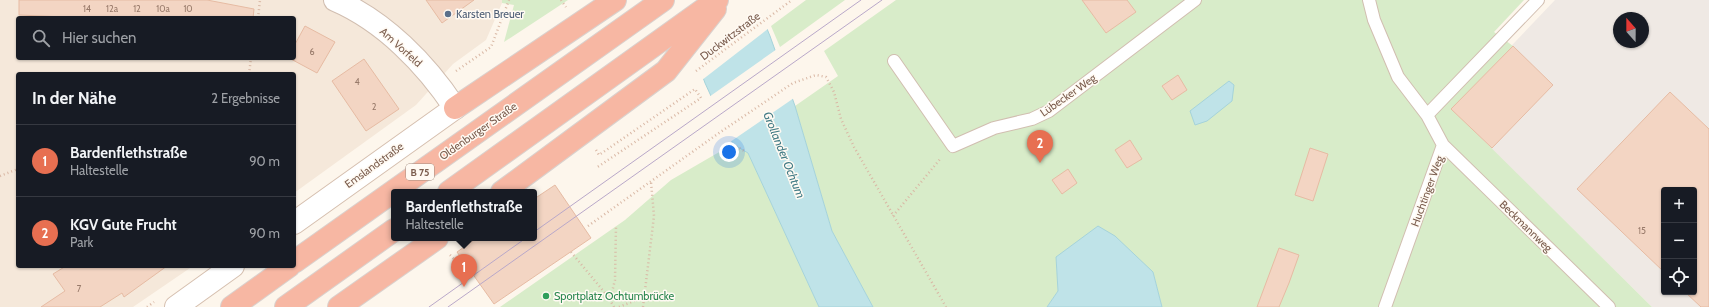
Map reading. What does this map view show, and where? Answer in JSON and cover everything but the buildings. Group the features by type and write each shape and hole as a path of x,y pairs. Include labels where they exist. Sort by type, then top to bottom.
{"highway":[{"path":"455,108 615,0"},
{"name":"Oldenburger Straße","path":"397,189 663,0"},
{"path":"453,189 717,0"},
{"path":"506,189 666,71 686,48 722,0"},
{"name":"Oldenburger Straße","path":"296,261 391,193"},
{"path":"286,307 391,232"},
{"path":"339,307 441,245"},
{"path":"232,307 286,268"}],"street":[{"name":"Am Vorfeld","path":"335,0 363,7 416,57 439,83 455,108"},
{"name":"Emslandstraße","path":"296,222 455,108"},
{"path":"176,307 230,268"}],"lane":[{"name":"Lübecker Weg","path":"953,146 994,128 1032,119 1049,111 1195,0"},
{"name":"Huchtinger Weg","path":"1369,0 1374,20 1398,77 1427,115 1443,145 1386,307"},
{"path":"1427,115 1538,0"},
{"path":"894,61 953,146"},
{"name":"Beckmannweg","path":"1443,145 1610,307"}],"path":[{"path":"258,16 260,0"},
{"path":"463,66 491,47 509,0"},
{"path":"561,0 567,9"},
{"name":"Duckwitzstraße","path":"695,72 792,0"},
{"path":"249,72 252,60"},
{"path":"588,226 718,133 793,83 816,75 826,77 834,92 841,119 854,146 946,307"},
{"path":"596,168 701,98 695,90 599,155"},
{"path":"736,146 746,152"},
{"path":"893,216 932,168 953,146"},
{"path":"0,176 16,170"},
{"path":"643,307 654,216 651,181"},
{"path":"610,300 615,280 616,226"},
{"path":"441,245 456,261 462,258"},
{"path":"571,252 614,307"},
{"path":"619,307 644,297"}],"shaded area":[{"path":"0,0 502,0 486,40 453,64 416,105 296,192 296,72 16,72 16,268 190,268 133,307 0,307"},
{"path":"1555,0 1709,0 1709,307 1652,307 1451,109"}],"green space":[{"path":"502,0 568,0 504,42 514,5 502,3"},
{"path":"806,0 845,0 780,47 771,26"},
{"path":"896,0 1524,0 1494,32 1513,46 1452,109 1652,307 1162,307 1153,272 1056,257 1058,291 1047,307 873,307 832,231 795,106 838,76 824,51"},
{"path":"733,144 748,153 819,307 500,307 625,220 671,180"}],"water":[{"name":"Grollander Ochtum","path":"675,0 755,0 770,36 795,106 832,231 873,307 819,307 748,153 733,144 705,83"},
{"path":"1229,81 1234,85 1232,101 1207,121 1195,125 1190,111"},
{"path":"1098,226 1115,236 1153,272 1162,307 1047,307 1058,291 1056,257"}],"pier":[{"path":"673,0 757,0 769,28 702,80"},
{"path":"777,49 794,98 730,142 709,97"}],"tram line":[{"path":"537,230 861,0"},
{"path":"448,307 882,0"},
{"path":"429,307 522,241"}],"place":[{"name":"Karsten Breuer","path":"448,14"},
{"name":"KGV Gute Frucht","path":"1040,163"},
{"name":"Bardenflethstraße","path":"464,287"},
{"name":"Sportplatz Ochtumbrücke","path":"546,296"}]}
